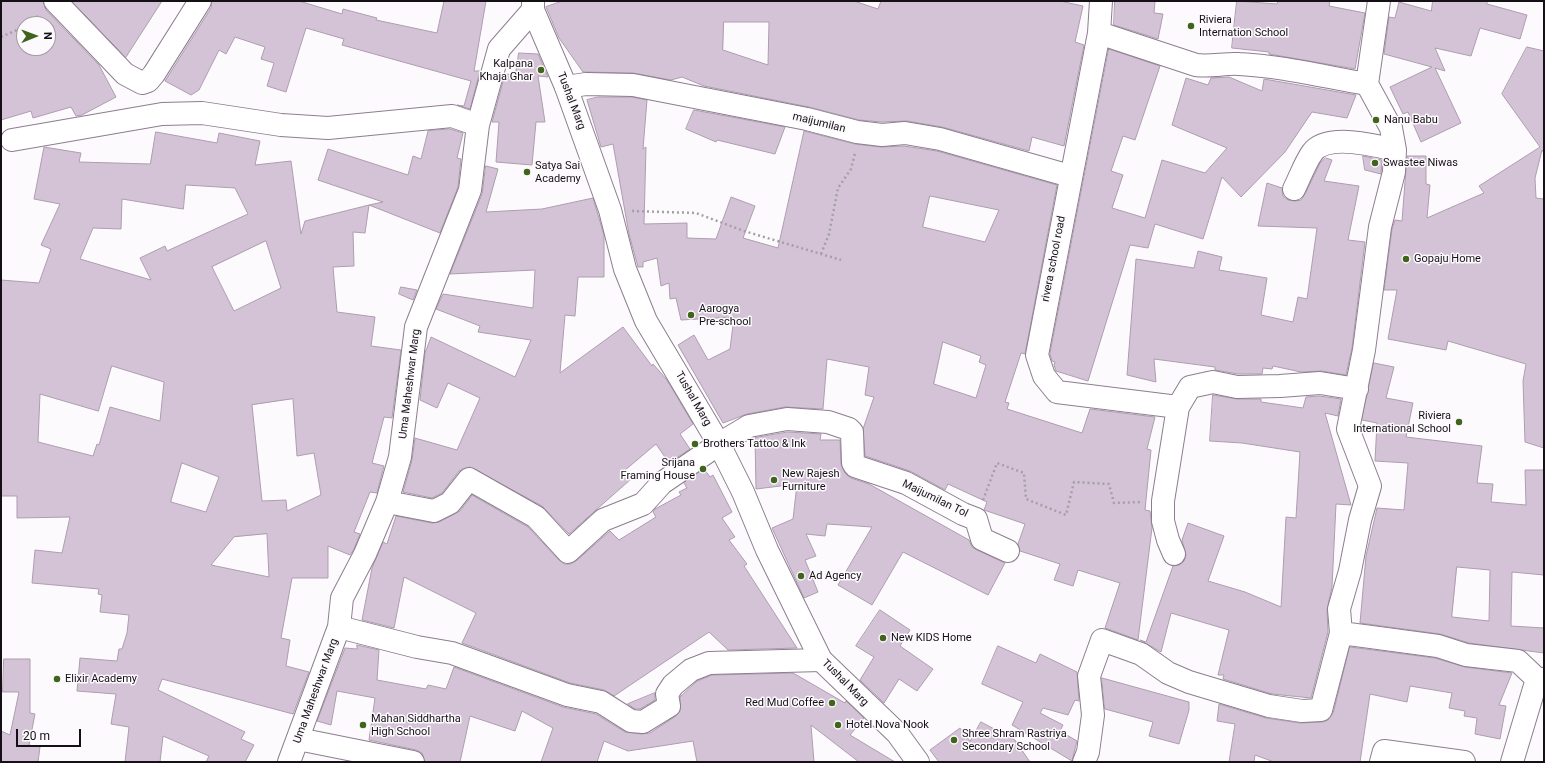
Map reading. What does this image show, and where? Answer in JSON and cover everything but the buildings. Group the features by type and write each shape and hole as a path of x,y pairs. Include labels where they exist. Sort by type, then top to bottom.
{"street":[{"path":"56,1 125,74 142,84 148,82 154,74 200,1"},
{"name":"rivera school road","path":"1101,1 1098,33 1036,355 1044,376 1057,392 1178,407"},
{"path":"1084,762 1088,752 1093,715 1088,676 1102,640 1141,654 1168,673 1189,682 1269,706 1302,712 1321,710 1341,633 1339,609 1350,572 1360,520 1370,486 1348,429 1357,389 1380,227 1394,172 1395,150 1391,128 1367,84 1379,1"},
{"name":"Tushal Marg","path":"533,6 566,87 610,210 625,269 646,321 719,444 743,492 767,550 821,660 897,733 918,762"},
{"name":"Uma Maheshwar Marg","path":"289,762 339,627 342,598 365,554 387,502 400,457 416,327 470,190 478,125 499,49 533,6"},
{"path":"1098,33 1196,65 1209,66 1238,64 1259,66 1367,84"},
{"name":"maijumilan","path":"566,87 586,84 634,86 807,119 856,132 882,135 905,133 940,139 1070,176"},
{"path":"12,140 162,114 202,113 281,125 328,128 452,116 478,125"},
{"path":"1294,189 1313,152 1326,143 1357,143 1395,150"},
{"path":"1174,554 1168,540 1163,521 1163,501 1178,407 1190,387 1213,382 1237,387 1320,383 1357,389"},
{"name":"Maijumilan Tol","path":"719,444 749,426 787,419 828,422 849,429 852,432 853,463 855,466 906,483 963,514 976,519 982,539 1008,551"},
{"path":"387,502 434,511 450,503 469,479 536,517 568,552 603,520 643,504 662,483 719,444"},
{"path":"339,627 417,647 452,653 567,695 601,702 631,721 643,722 669,706 668,694 673,685 691,670 709,663 821,660"},
{"path":"1341,633 1438,646 1466,654 1518,661 1541,679 1512,762"},
{"path":"298,739 412,762"},
{"path":"1381,762 1384,751 1464,762"}],"path":[{"path":"1,37 16,30"},
{"path":"821,254 829,234 838,188 854,162 856,132"},
{"path":"610,210 696,213 744,231 842,260"},
{"path":"976,519 997,463 1024,473 1026,499 1066,515 1074,482 1109,484 1114,503 1163,501"}],"place":[{"name":"Riviera Internation School","path":"1191,26"},
{"name":"Kalpana Khaja Ghar","path":"541,70"},
{"name":"Nanu Babu","path":"1376,120"},
{"name":"Swastee Niwas","path":"1375,163"},
{"name":"Satya Sai Academy","path":"527,172"},
{"name":"Gopaju Home","path":"1406,259"},
{"name":"Aarogya Pre-school","path":"691,315"},
{"name":"Riviera International School","path":"1459,422"},
{"name":"Brothers Tattoo & Ink","path":"695,444"},
{"name":"Srijana Framing House","path":"703,469"},
{"name":"New Rajesh Furniture","path":"774,480"},
{"name":"Ad Agency","path":"801,576"},
{"name":"New KIDS Home","path":"883,638"},
{"name":"Elixir Academy","path":"57,679"},
{"name":"Red Mud Coffee","path":"832,703"},
{"name":"Mahan Siddhartha High School","path":"363,725"},
{"name":"Hotel Nova Nook","path":"838,725"},
{"name":"Shree Shram Rastriya Secondary School","path":"954,740"}]}
